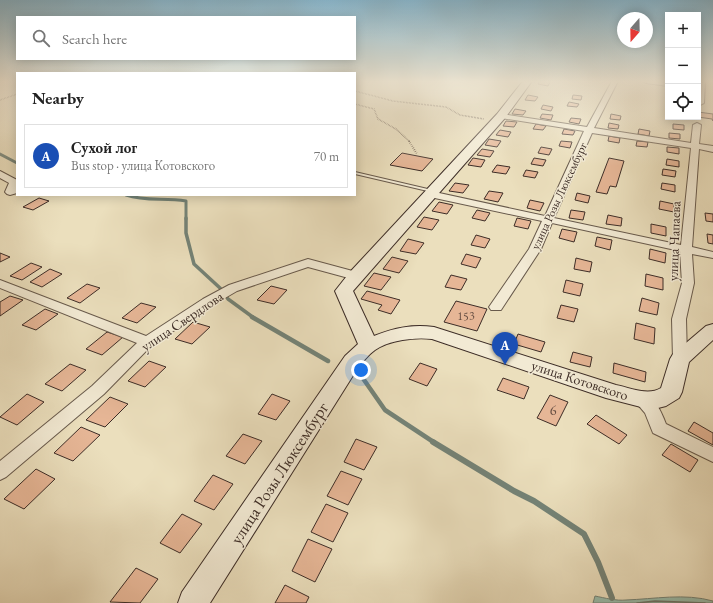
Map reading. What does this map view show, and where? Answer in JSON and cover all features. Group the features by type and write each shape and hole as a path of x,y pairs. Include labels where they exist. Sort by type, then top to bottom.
{"street":[{"path":"368,345 344,291 506,109"},
{"name":"улица Розы Люксембург","path":"496,306 535,249 589,130 600,109"},
{"path":"501,116 713,149"},
{"name":"улица Чапаева","path":"680,359 679,319 688,283 686,249 697,125"},
{"path":"0,174 14,182 13,191 0,197"},
{"path":"431,192 549,220 713,255"},
{"name":"улица Свердлова","path":"0,472 98,390 147,342 208,302 233,288 308,263 356,276"},
{"path":"2,287 147,342"},
{"path":"680,359 713,330"},
{"name":"улица Котовского","path":"368,345 394,334 417,331 434,333 614,392 641,399 658,400 671,392 680,359"},
{"name":"улица Розы Люксембург","path":"193,603 352,362 368,345"},
{"path":"641,399 652,410 659,428 713,455"}],"lane":[{"path":"356,173 431,192"}],"path":[{"path":"374,109 378,119 399,129 404,134 411,142 417,154"},
{"path":"450,109 460,115 477,118 488,119 501,116"}],"water":[{"path":"595,596 622,600 692,597 713,601 713,603 593,603"}],"building":[{"path":"515,109 526,111 523,115 512,114"},
{"path":"701,112 713,114 713,121 712,119 701,117"},
{"path":"542,114 553,115 551,120 540,118"},
{"path":"611,114 621,116 620,120 610,119"},
{"path":"571,118 581,119 579,124 569,122"},
{"path":"506,121 517,122 514,127 503,126"},
{"path":"609,123 619,125 618,129 608,128"},
{"path":"536,124 546,126 543,130 533,129"},
{"path":"673,124 684,125 684,130 673,129"},
{"path":"564,129 575,131 573,135 562,134"},
{"path":"639,129 650,131 649,136 638,134"},
{"path":"500,130 511,132 508,137 496,135"},
{"path":"669,133 680,134 680,139 669,138"},
{"path":"609,136 620,138 619,143 608,141"},
{"path":"489,139 501,141 497,147 485,145"},
{"path":"561,141 572,142 570,148 559,146"},
{"path":"637,141 648,142 647,147 636,146"},
{"path":"541,147 552,149 549,155 538,153"},
{"path":"667,147 679,148 679,154 667,152"},
{"path":"482,149 494,151 490,157 477,155"},
{"path":"402,153 433,159 422,171 390,165"},
{"path":"473,158 485,160 481,167 468,165"},
{"path":"534,158 546,160 543,166 531,164"},
{"path":"609,158 624,161 616,187 610,186 607,194 596,192"},
{"path":"667,159 679,161 679,167 666,165"},
{"path":"497,165 510,167 506,174 492,172"},
{"path":"663,169 676,171 675,177 662,175"},
{"path":"526,170 538,172 535,178 523,176"},
{"path":"455,183 469,185 463,193 449,191"},
{"path":"662,183 675,185 675,192 661,189"},
{"path":"489,191 503,193 498,202 484,199"},
{"path":"577,193 590,196 588,203 575,200"},
{"path":"39,198 49,201 33,210 23,207"},
{"path":"530,200 544,203 540,211 527,208"},
{"path":"660,201 674,204 674,212 659,209"},
{"path":"439,202 453,205 447,214 432,211"},
{"path":"477,210 490,213 485,221 472,218"},
{"path":"571,210 585,212 583,220 569,218"},
{"path":"705,213 713,214 713,222 706,221"},
{"path":"608,215 622,218 621,226 606,224"},
{"path":"424,217 439,220 432,230 417,227"},
{"path":"517,218 531,221 528,229 514,226"},
{"path":"651,224 666,227 666,236 651,233"},
{"path":"562,229 577,232 574,242 559,238"},
{"path":"707,234 713,235 713,244 708,243"},
{"path":"476,235 490,239 485,248 471,245"},
{"path":"597,237 612,240 610,250 595,246"},
{"path":"408,239 424,243 416,254 400,251"},
{"path":"650,249 666,253 665,263 649,259"},
{"path":"0,253 10,257 0,262"},
{"path":"466,254 481,258 476,268 461,264"},
{"path":"392,257 408,261 399,273 383,269"},
{"path":"576,258 592,262 590,272 574,269"},
{"path":"31,263 42,267 22,280 10,276"},
{"path":"50,269 62,274 42,287 30,282"},
{"path":"374,273 391,277 381,290 364,286"},
{"path":"646,274 663,278 663,290 645,286"},
{"path":"451,275 467,279 461,290 445,287"},
{"path":"566,280 583,284 580,296 563,292"},
{"path":"87,284 100,288 80,303 67,298"},
{"path":"271,286 287,290 274,304 257,300"},
{"path":"367,291 400,300 391,314 378,310 382,305 361,299"},
{"path":"10,296 23,300 0,316 0,302"},
{"path":"642,298 659,303 657,315 639,311"},
{"path":"456,301 487,309 477,331 444,322"},
{"path":"141,303 156,307 137,323 122,318"},
{"path":"561,305 578,309 574,322 557,318"},
{"path":"45,309 58,314 36,330 22,325"},
{"path":"193,322 210,327 192,344 175,339"},
{"path":"636,323 655,328 654,344 634,339"},
{"path":"107,332 123,337 102,355 86,349"},
{"path":"518,334 545,342 541,352 514,344"},
{"path":"573,352 592,357 590,367 570,362"},
{"path":"149,361 166,367 145,387 128,381"},
{"path":"420,363 437,369 427,386 409,379"},
{"path":"614,363 646,372 645,382 613,373"},
{"path":"70,364 86,370 62,391 45,384"},
{"path":"503,378 529,387 524,399 497,390"},
{"path":"27,394 44,402 17,425 0,417"},
{"path":"272,394 290,401 276,420 258,414"},
{"path":"550,395 568,402 556,426 537,418"},
{"path":"110,397 128,404 105,427 86,420"},
{"path":"596,415 627,435 619,444 587,424"},
{"path":"694,422 713,433 713,445 688,431"},
{"path":"81,427 100,435 73,461 54,453"},
{"path":"243,434 262,441 245,464 226,456"},
{"path":"356,439 377,447 364,470 344,462"},
{"path":"671,444 698,460 690,472 662,455"},
{"path":"36,469 55,479 24,509 4,499"},
{"path":"341,471 362,479 348,505 327,496"},
{"path":"213,475 233,484 214,510 194,501"},
{"path":"326,504 348,513 333,542 311,532"},
{"path":"182,514 202,524 180,553 160,543"},
{"path":"308,539 332,549 315,582 292,571"},
{"path":"136,568 158,579 140,603 110,602"},
{"path":"285,585 309,597 306,603 275,603"}],"waterway":[{"path":"0,154 16,162"},
{"path":"130,196 148,199 171,199 186,201 186,233 194,264 220,288 228,299 254,318"},
{"path":"252,317 328,361"},
{"path":"362,377 385,410 435,443"},
{"path":"433,442 514,491 534,501 584,534 598,562 612,598"}],"place":[{"name":"Сухой лог","path":"505,365"}]}
